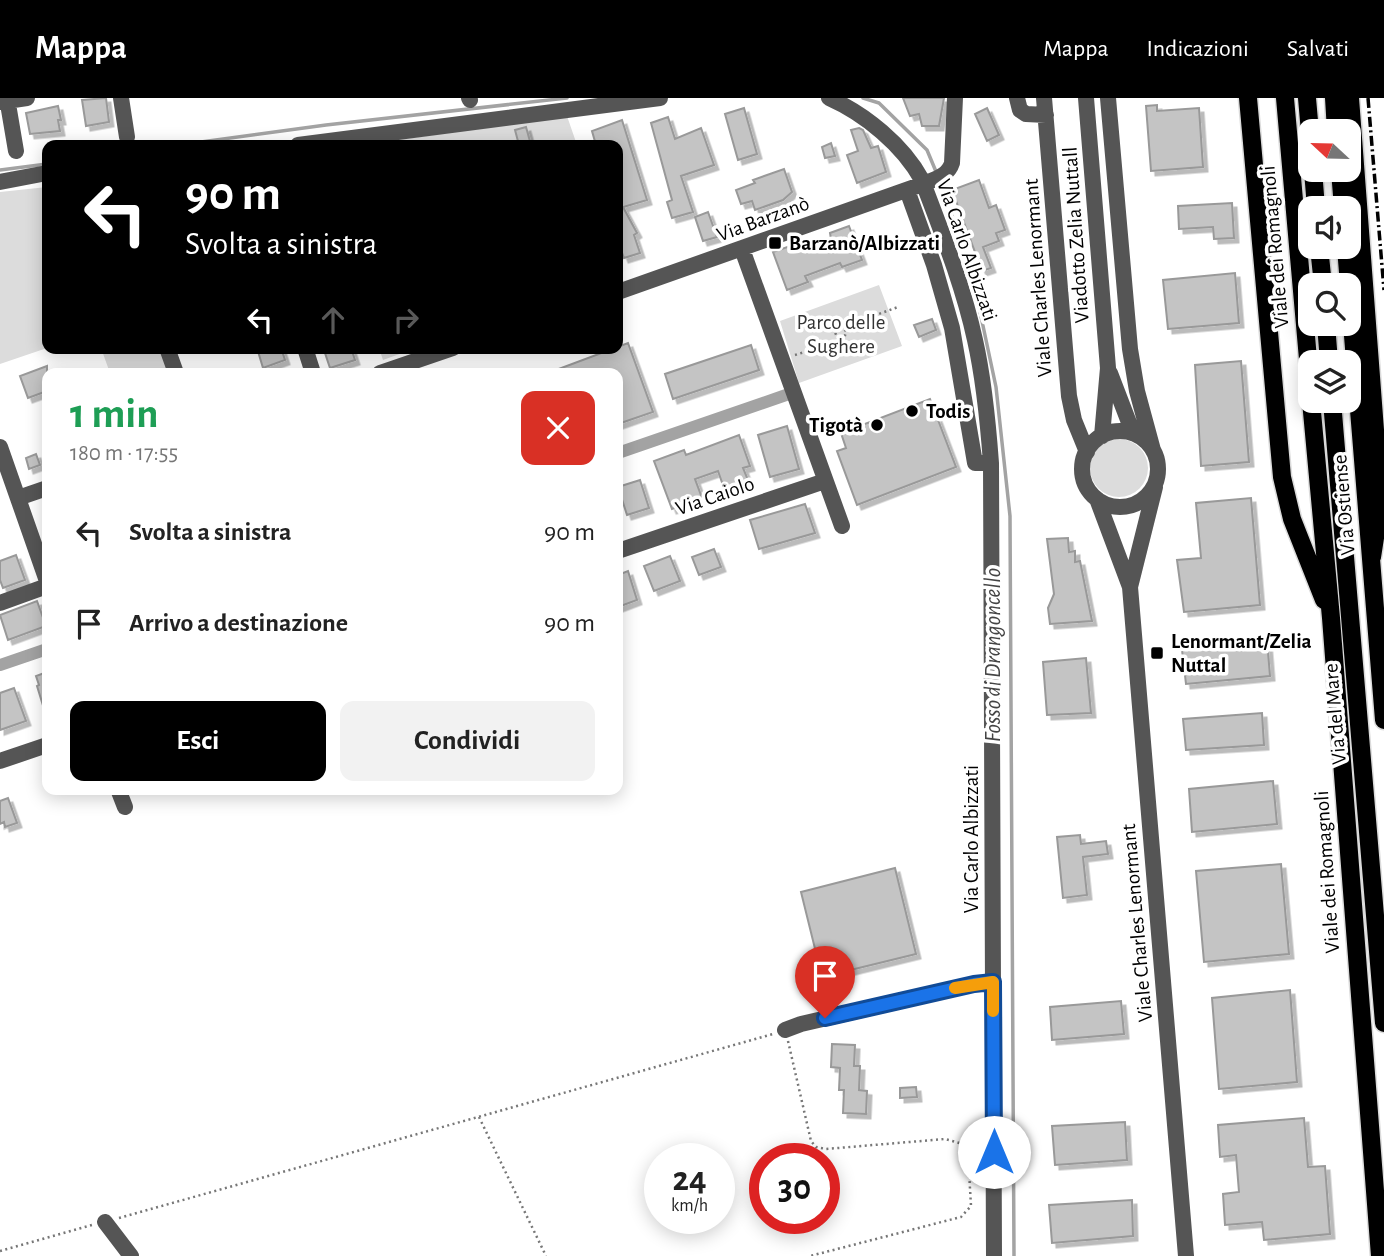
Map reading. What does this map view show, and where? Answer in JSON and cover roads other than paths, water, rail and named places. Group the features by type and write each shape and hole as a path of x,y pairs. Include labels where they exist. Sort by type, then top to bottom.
{"main road":[{"path":"1248,98 1284,487 1292,519 1331,618"},
{"name":"Viale dei Romagnoli","path":"1284,98 1307,350"},
{"path":"1307,98 1309,119"},
{"path":"1334,98 1335,119"},
{"path":"1350,98 1378,472 1379,512 1372,558"},
{"name":"Via Ostiense","path":"1353,336 1384,720"},
{"name":"Viale dei Romagnoli","path":"1312,413 1331,618 1380,1256"},
{"name":"Via del Mare","path":"1333,413 1384,1023"}],"street":[{"path":"16,152 5,100 27,98"},
{"path":"121,98 127,137"},
{"path":"337,140 660,98"},
{"name":"Via Carlo Albizzati","path":"829,98 877,128 914,168 932,180 975,341 988,424 994,1256"},
{"path":"932,180 950,170 953,163 954,98"},
{"path":"1017,98 1020,110 1026,114 1046,115"},
{"name":"Viale Charles Lenormant","path":"1044,98 1069,396 1076,426 1087,452"},
{"name":"Viadotto Zelia Nuttall","path":"1086,98 1108,368 1102,436"},
{"path":"1108,98 1130,349 1138,391 1157,460 1156,482 1142,500 1131,506 1108,505 1097,499 1089,490 1083,465 1087,452 1102,436 1111,432 1133,433 1153,450"},
{"path":"0,182 42,174"},
{"name":"Via Barzanò","path":"623,290 932,180"},
{"path":"906,190 934,265 952,328 975,463 990,463"},
{"path":"742,249 842,526"},
{"path":"395,368 435,354"},
{"name":"Viadotto Zelia Nuttall","path":"1108,368 1133,433"},
{"path":"0,447 6,484 18,498 42,569"},
{"name":"Via Caiolo","path":"623,549 825,481"},
{"name":"Viale Charles Lenormant","path":"1130,587 1156,482"},
{"path":"18,498 42,490"},
{"name":"Viale Charles Lenormant","path":"1097,499 1130,587 1186,1256"},
{"path":"0,603 42,586"},
{"path":"0,761 42,747"},
{"path":"120,795 125,807"},
{"path":"785,1030 814,1020 993,982"},
{"path":"105,1222 131,1256"},
{"path":"112,1256 117,1237"}],"waterway":[{"name":"Fosso di Drangoncello","path":"216,140 567,98"},
{"name":"Fosso di Drangoncello","path":"863,98 879,103 927,150 937,174"},
{"name":"Fosso di Drangoncello","path":"0,170 42,165"},
{"name":"Fosso di Drangoncello","path":"940,181 972,274 996,387 1010,516 1014,1256"},
{"path":"623,451 786,395"},
{"path":"0,665 42,651"}],"railway":[{"path":"1368,98 1384,290"}],"place":[{"name":"Barzanò/Albizzati","path":"775,243"},
{"name":"Todis","path":"912,411"},
{"name":"Tigotà","path":"877,425"},
{"name":"Lenormant/Zelia Nuttal","path":"1157,653"}],"park label":[{"name":"Parco delle Sughere","path":"841,334"}]}
